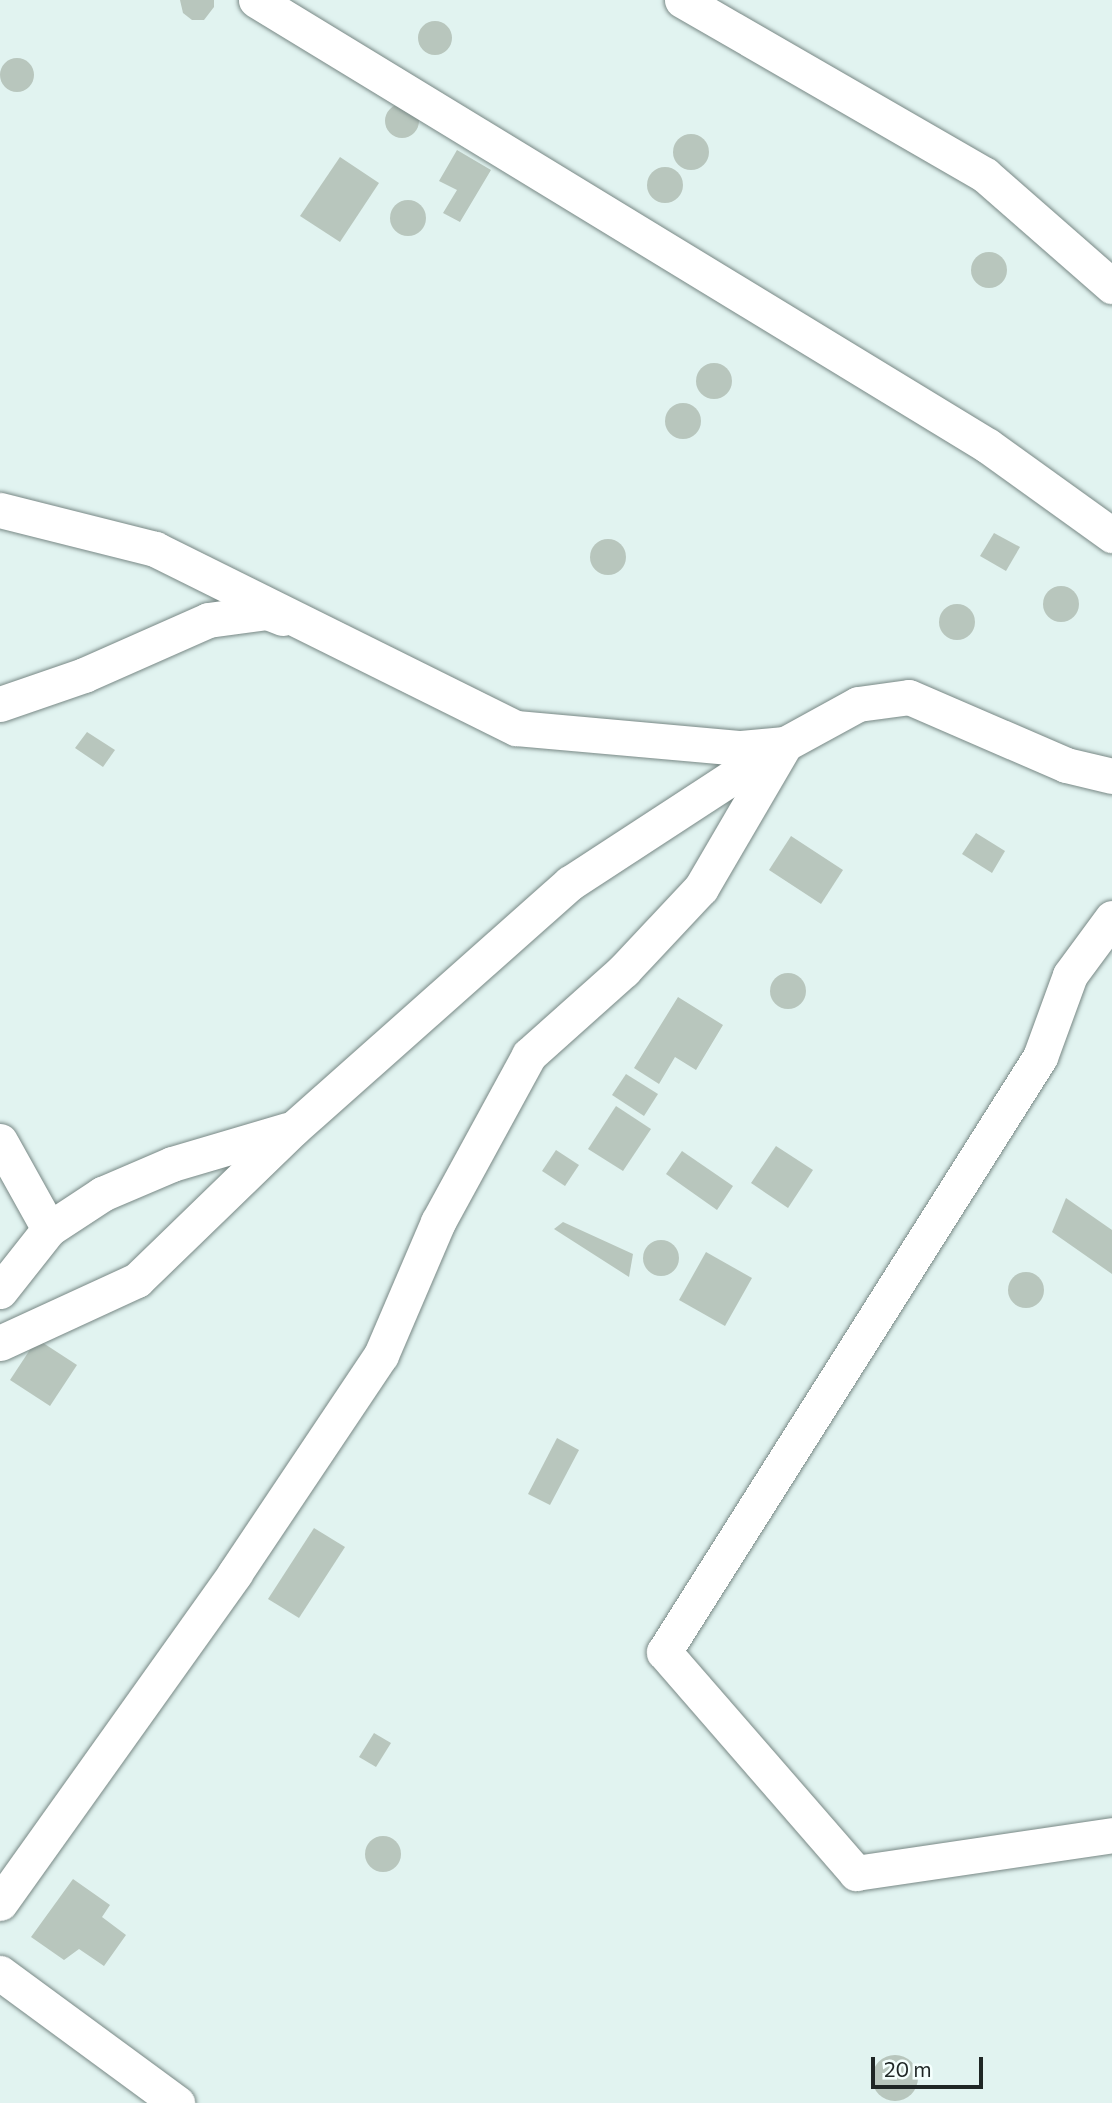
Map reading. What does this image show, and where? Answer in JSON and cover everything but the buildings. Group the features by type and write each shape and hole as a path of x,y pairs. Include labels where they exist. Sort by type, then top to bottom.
{"street":[{"path":"256,0 988,446 1112,535"},
{"path":"682,0 985,174 1112,286"},
{"path":"0,510 155,549 516,728 741,748 785,744"},
{"path":"0,704 84,675 208,620 267,612 343,640"},
{"path":"0,1343 137,1280 294,1128 570,883 785,744 858,704 909,696 1066,765 1112,776"},
{"path":"0,1903 235,1573 381,1355 438,1222 529,1055 624,970 701,888 785,744"},
{"path":"1112,918 1070,975 1040,1056 664,1652 856,1873 1112,1835"},
{"path":"0,1291 49,1229 102,1194 172,1164 294,1128"},
{"path":"0,1141 49,1229"},
{"path":"0,1973 177,2103"}]}
